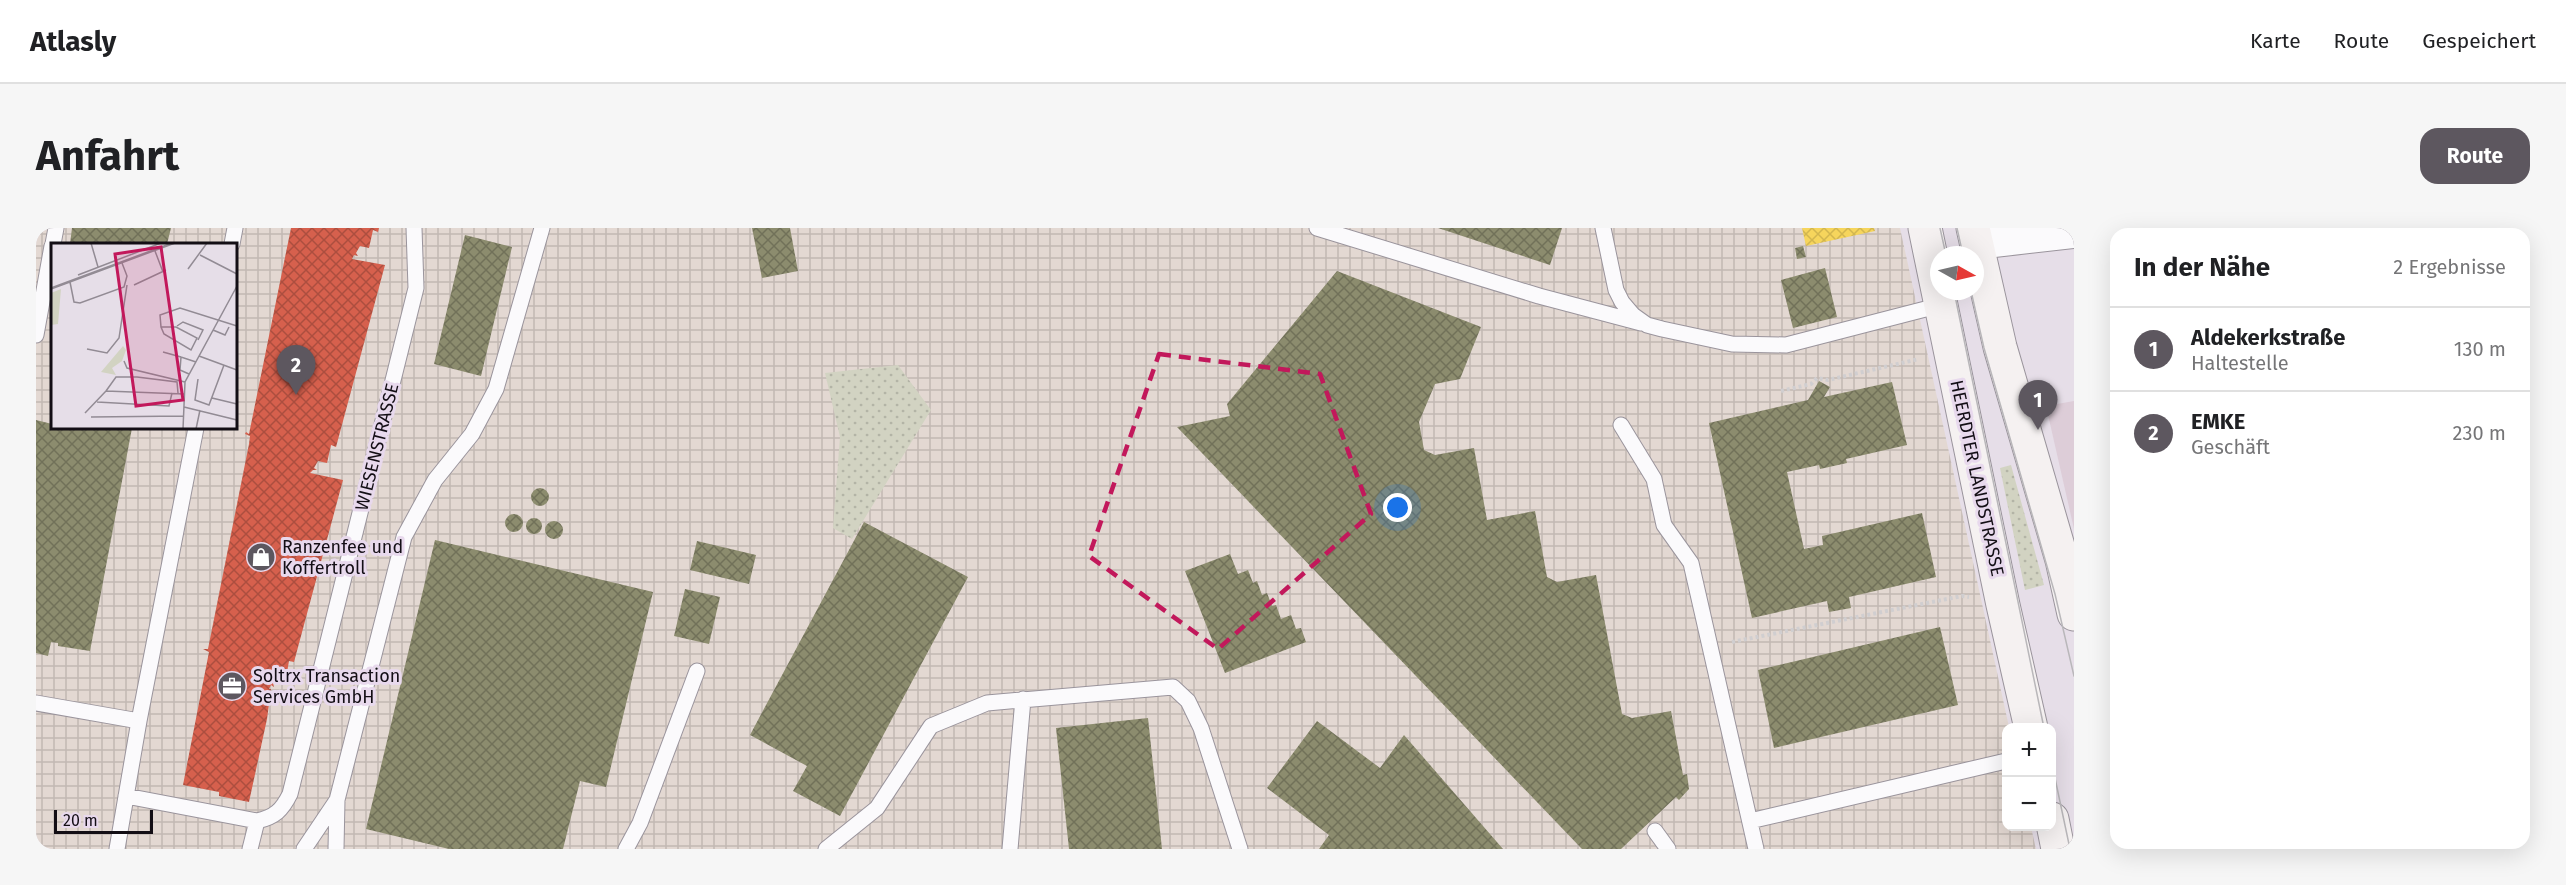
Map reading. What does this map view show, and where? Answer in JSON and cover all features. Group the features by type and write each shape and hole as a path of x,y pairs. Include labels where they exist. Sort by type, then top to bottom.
{"main road":[{"name":"HEERDTER LANDSTRASSE","path":"1925,228 2003,605 2030,723"},
{"path":"1975,236 2000,347 2068,558 2074,614"},
{"path":"2054,831 2058,849"}],"street":[{"path":"1975,236 2074,232"}],"lane":[{"path":"53,243 56,228"},
{"path":"232,243 235,228"},
{"name":"WIESENSTRASSE","path":"257,821 271,818 283,807 290,794 416,288 414,228"},
{"path":"336,849 337,800 404,537 435,480 472,434 496,389 542,228"},
{"path":"1317,228 1539,296 1732,344 1786,345 1941,305"},
{"path":"1603,228 1616,290 1633,315 1647,324"},
{"path":"36,335 51,256"},
{"path":"1621,425 1653,479 1664,525 1692,563 1756,849"},
{"path":"117,849 139,721 196,429"},
{"path":"626,849 640,823 697,671"},
{"path":"826,849 876,808 931,726 987,703 1173,687 1188,701 1201,728 1240,849"},
{"path":"1010,849 1023,699"},
{"path":"36,703 139,721"},
{"path":"1750,821 2002,762"},
{"path":"126,796 257,821 250,849"},
{"path":"304,849 337,800"},
{"path":"1655,831 1668,849"}],"path":[{"path":"1781,391 1811,384 1816,378 1828,380 1952,351"},
{"path":"1710,646 1962,596 2003,605"}],"highlighted area":[{"path":"1159,354 1320,374 1371,514 1218,649 1089,556"}],"shaded area":[{"path":"36,228 1900,228 2008,723 2002,723 2002,831 2032,831 2036,849 36,849"},
{"path":"2074,401 2074,529 2046,406"}],"green space":[{"path":"898,365 931,410 852,539 833,528 840,437 825,373"},
{"path":"2011,465 2044,585 2025,590 2000,468"}],"building: Wohnen":[{"path":"1802,228 1874,228 1875,231 1806,246"}],"building: Handel":[{"path":"291,228 379,228 378,232 373,230 369,248 360,246 356,253 358,256 354,255 352,259 385,265 336,447 331,445 327,463 318,461 314,468 317,470 310,473 343,480 294,662 289,661 286,678 276,676 274,687 271,685 269,689 271,689 267,719 249,802 219,796 219,792 183,785 209,652 203,649 208,649 249,444 250,436 245,434 246,432 249,434"}],"building: Industrie":[{"path":"72,228 171,228 167,243 70,243"},
{"path":"752,228 790,228 798,271 762,278"},
{"path":"1438,228 1562,228 1550,265"},
{"path":"465,235 512,247 481,376 434,364"},
{"path":"1803,246 1806,257 1797,259 1795,248"},
{"path":"1825,268 1837,317 1793,328 1781,280"},
{"path":"1337,271 1481,327 1460,379 1435,384 1419,422 1424,450 1435,455 1474,448 1487,520 1535,511 1547,577 1557,582 1596,575 1622,714 1632,718 1671,711 1683,775 1687,774 1689,789 1679,800 1676,797 1621,849 1582,849 1177,427 1230,416 1227,404"},
{"path":"1819,381 1830,387 1824,397 1892,382 1907,445 1846,459 1847,463 1820,469 1819,465 1787,472 1804,549 1823,545 1822,536 1922,513 1936,577 1849,597 1851,608 1829,612 1827,601 1752,618 1709,423 1808,400"},
{"path":"36,420 51,424 51,429 132,429 90,651 58,646 58,643 51,642 48,656 36,653"},
{"path":"540,488 546,491 549,497 546,503 540,506 534,503 531,497 534,491"},
{"path":"514,514 520,517 523,523 520,529 514,532 508,529 505,523 508,517"},
{"path":"531,518 537,518 542,526 540,532 531,534 526,529 526,523"},
{"path":"554,521 560,524 563,530 560,536 554,539 548,536 545,530 548,524"},
{"path":"864,522 968,577 840,816 793,791 807,766 750,735"},
{"path":"435,540 653,592 606,787 580,781 563,849 449,849 366,829"},
{"path":"697,541 756,555 749,584 690,570"},
{"path":"1230,554 1238,574 1248,570 1253,583 1257,581 1262,595 1267,593 1272,606 1276,605 1281,619 1291,615 1296,629 1301,628 1306,642 1225,673 1185,571"},
{"path":"685,589 720,597 709,644 674,636"},
{"path":"1940,627 1958,705 1774,748 1758,670"},
{"path":"1148,718 1162,849 1069,849 1056,728"},
{"path":"1317,721 1380,768 1404,735 1503,849 1319,849 1329,835 1267,788"}],"tram line":[{"path":"1940,228 1944,246"},
{"path":"1957,228 1961,246"},
{"path":"1956,300 2043,723"},
{"path":"1973,300 1984,348 2055,594 2074,676"},
{"path":"2055,777 2070,849"}],"place":[{"name":"EMKE","path":"296,395"},
{"name":"Aldekerkstraße","path":"2038,430"},
{"name":"Ranzenfee und Koffertroll","path":"261,557"},
{"name":"Soltrx Transaction Services GmbH","path":"232,686"}]}
